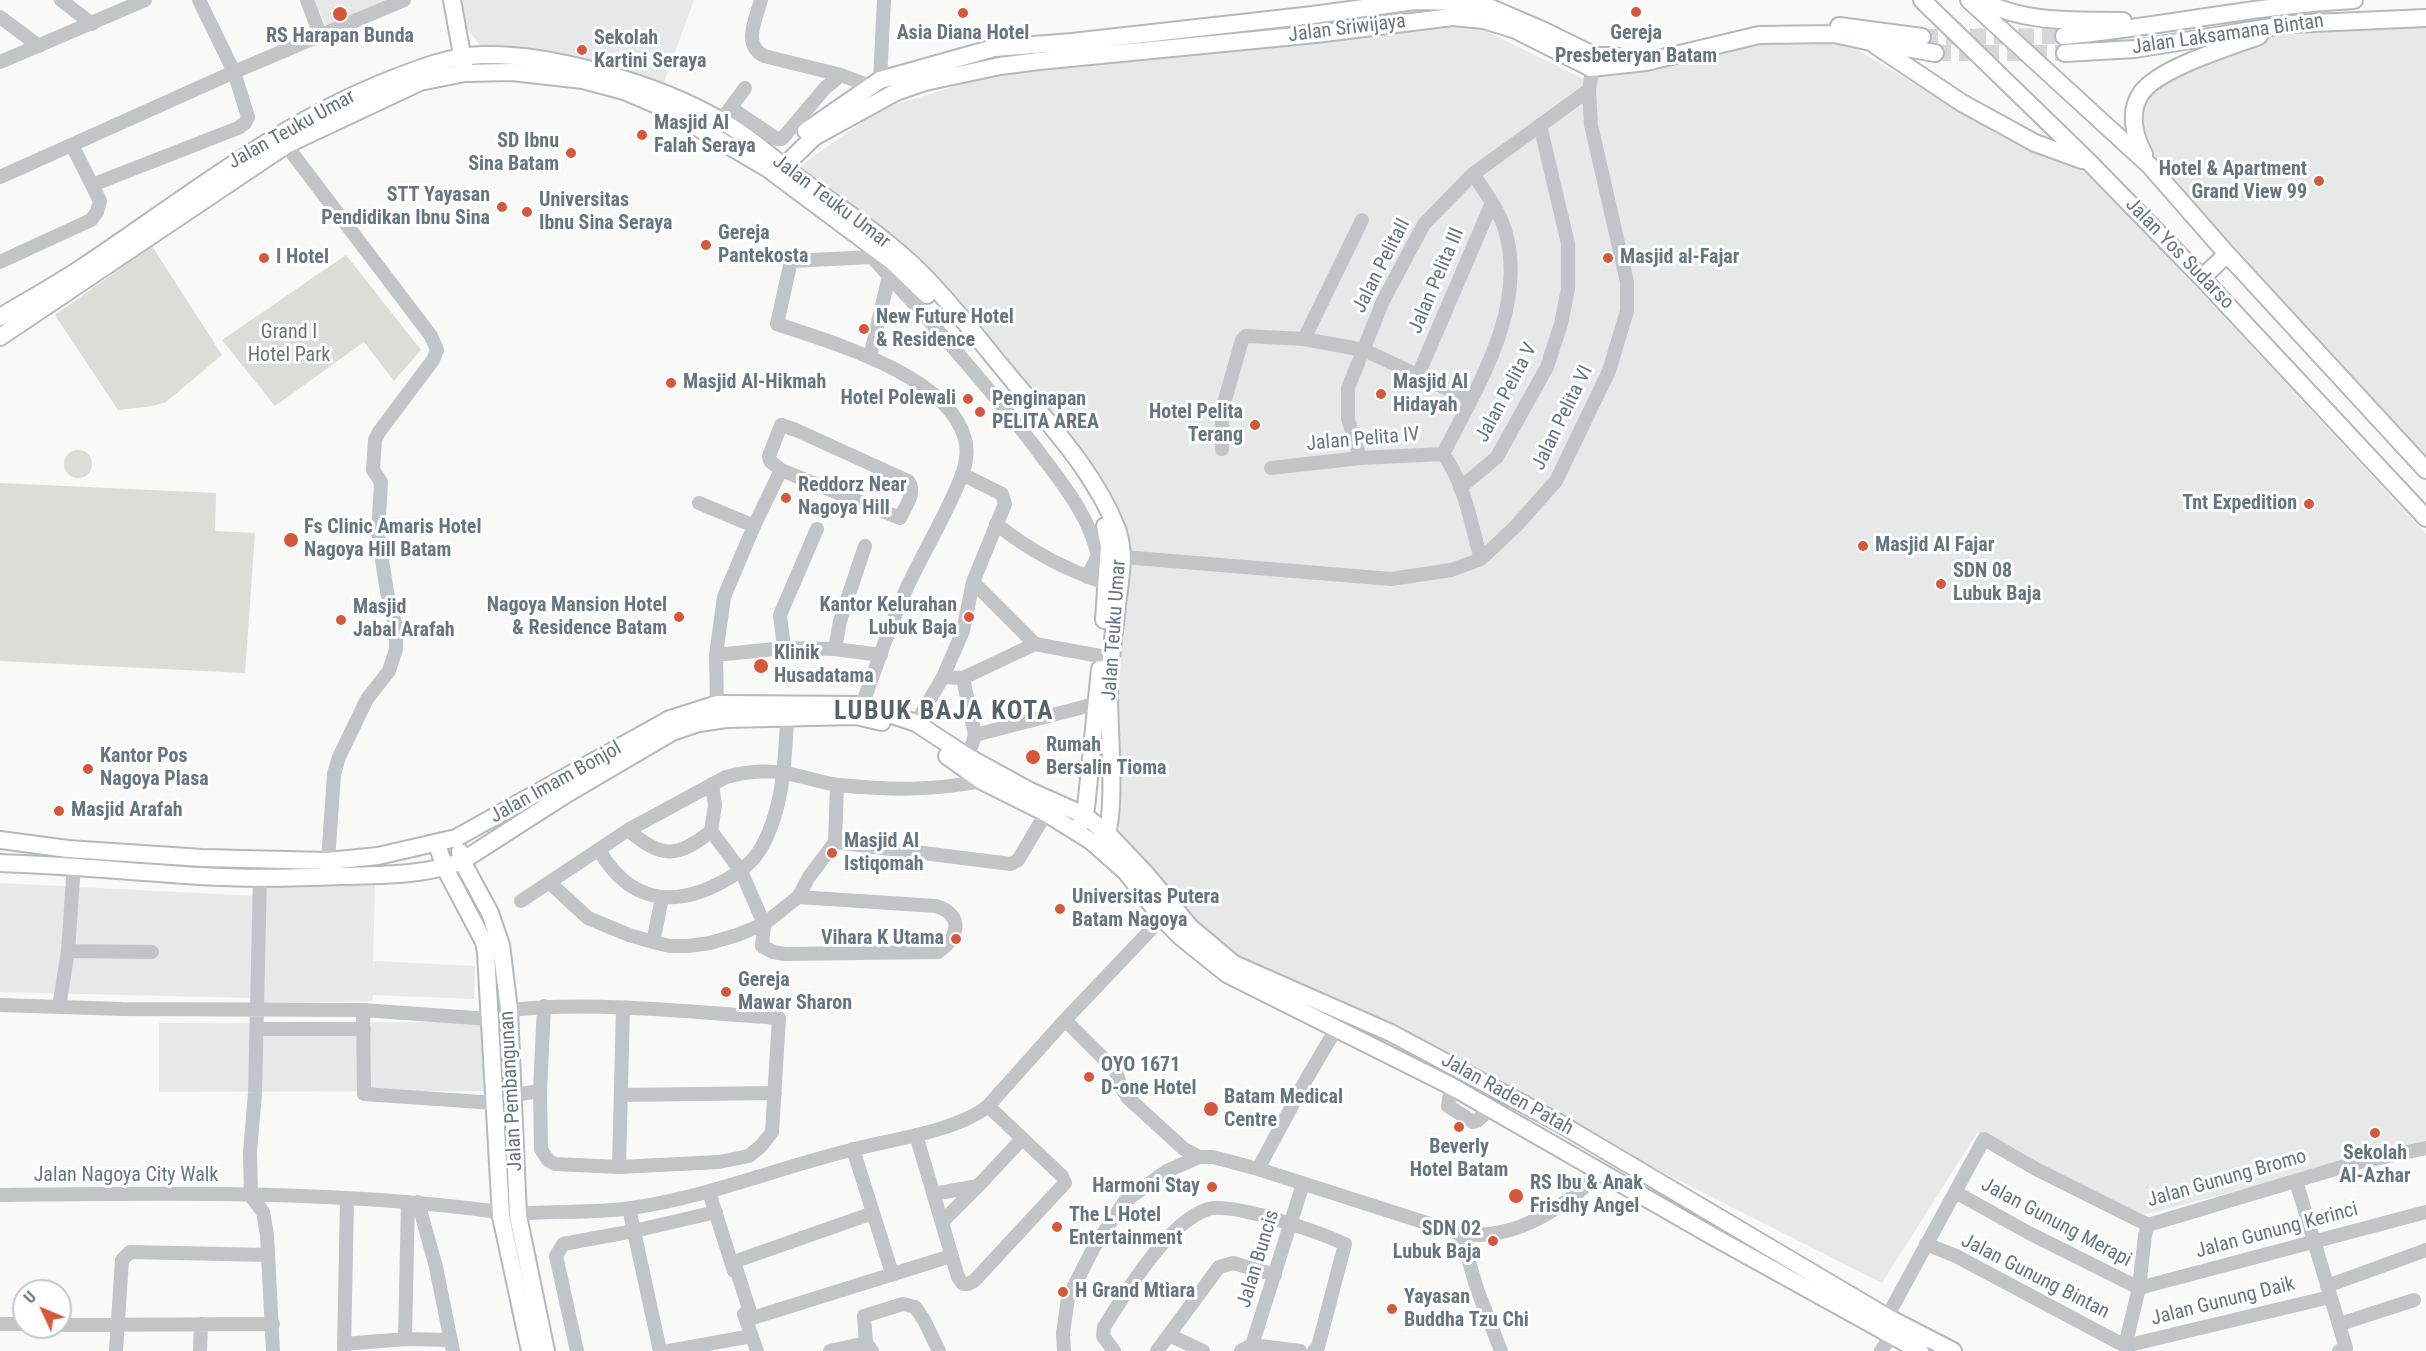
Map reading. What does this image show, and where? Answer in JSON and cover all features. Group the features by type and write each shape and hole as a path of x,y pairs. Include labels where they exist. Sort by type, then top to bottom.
{"main road":[{"path":"452,0 464,65"},
{"name":"Jalan Yos Sudarso","path":"1922,0 2089,162 2202,278 2426,518"},
{"name":"Jalan Yos Sudarso","path":"1969,0 2150,165 2227,254 2426,470"},
{"path":"1981,0 2009,13 2054,20 2179,22"},
{"name":"Jalan Laksamana Bintan","path":"2064,36 2129,30 2286,4 2354,0"},
{"name":"Jalan Sriwijaya","path":"774,167 814,137 896,92 925,82 1000,66 1038,52 1254,20 1313,15 1415,1 1466,2 1491,8 1540,28 1593,62"},
{"path":"2331,1 2331,21"},
{"name":"Jalan Sriwijaya","path":"774,167 809,129 875,83 994,48 1038,52 1256,40 1441,17 1467,17 1516,30 1593,62 1603,58 1648,54 1747,27 1829,24 1922,38"},
{"name":"Jalan Laksamana Bintan","path":"2065,53 2135,49 2290,24 2426,18"},
{"path":"1254,20 1256,40"},
{"path":"2150,165 2134,135 2136,103 2146,87 2164,74 2290,24"},
{"path":"1593,62 1646,62 1759,35 1834,34 1935,53"},
{"path":"1871,42 1962,103 2035,143 2089,162"},
{"name":"Jalan Teuku Umar","path":"0,337 286,145 420,82 484,55 541,58 578,66 726,114 774,167 875,255 893,261 944,311 1058,449 1101,514 1109,546 1108,584 1093,744 1084,815 1077,831"},
{"name":"Jalan Teuku Umar","path":"0,317 79,270 231,164 315,113 354,94 418,69 464,65 583,80 624,91 664,108 774,167 860,222 918,270 952,307 1063,440 1091,478 1118,532 1123,557 1108,680 1111,807 1104,841"},
{"path":"2202,278 2227,254"},
{"name":"Jalan Imam Bonjol","path":"0,840 68,849 202,858 328,861 378,856 456,838 670,719 717,704 862,705 916,723 968,757 1030,791 1084,815"},
{"name":"Jalan Imam Bonjol","path":"0,863 74,865 201,876 260,877 377,875 445,868 462,861 568,793 672,732 699,723 726,719 856,716 874,719 908,730 982,781 1077,831"},
{"name":"Jalan Raden Patah","path":"1084,815 1162,918 1212,964 1227,974 1451,1086 1601,1173 1920,1351"},
{"name":"Jalan Raden Patah","path":"1077,831 1104,841 1146,874 1190,927 1234,964 1391,1033 1558,1123 1887,1317 1953,1351"},
{"name":"Jalan Pembangunan","path":"456,838 462,861 490,913 501,945 509,1010 513,1095 510,1216"},
{"name":"Jalan Pembangunan","path":"437,844 445,868 484,942 488,970 495,1102 510,1216 531,1319 530,1351"},
{"path":"201,876 202,858"},
{"path":"1548,1142 1558,1123"},
{"name":"Jalan Pembangunan","path":"531,1319 546,1351"}],"street":[{"path":"61,0 92,24"},
{"path":"0,62 145,0"},
{"path":"92,185 238,128 245,123 248,117 234,72 199,0"},
{"path":"307,0 321,37"},
{"path":"0,177 234,72 404,0"},
{"path":"761,0 751,45 756,52 764,56 875,83 884,0"},
{"path":"0,17 39,46"},
{"name":"Jalan Pelita VI","path":"1123,557 1391,579 1450,570 1481,559 1516,526 1556,481 1609,371 1627,311 1627,282 1591,125 1589,90 1593,62"},
{"path":"745,88 726,114 777,139 782,139 825,88 841,75"},
{"name":"Jalan PelitaII","path":"1359,458 1348,419 1346,406 1348,388 1383,301 1424,224 1473,174 1589,90"},
{"name":"Jalan Pelita V","path":"1460,488 1497,457 1547,367 1561,324 1569,289 1568,244 1540,125"},
{"path":"0,262 92,220 97,212 100,201 72,145"},
{"path":"286,145 430,336 437,350 433,360 375,440 373,470 381,482 379,551 396,627 396,649 389,671 367,699 339,757 334,774 328,861"},
{"name":"Jalan Pelita IV","path":"1271,468 1359,458 1443,454 1471,400 1497,339 1508,312 1511,290 1509,253 1504,229 1492,202 1473,174"},
{"name":"Jalan Pelita III","path":"1418,375 1492,202"},
{"path":"1304,339 1362,220"},
{"path":"862,705 903,596 962,474 967,451 965,438 956,419 934,396 912,379 870,357 777,324 791,261 875,255 889,276 942,333 997,398 1063,485 1094,538 1098,556 1087,577"},
{"path":"870,357 889,276"},
{"path":"1222,449 1222,410 1242,340 1250,335 1304,339 1364,350 1471,400"},
{"path":"785,426 908,481 912,486 912,492 900,518 781,470 770,461 769,456 779,427 785,426"},
{"path":"1443,454 1450,463 1460,488 1481,559"},
{"path":"717,704 716,655 724,597 781,470"},
{"path":"916,723 943,677 963,631 973,582 1005,504 1002,494 962,474"},
{"path":"699,503 754,526"},
{"path":"996,524 1028,549 1087,577 1108,584"},
{"path":"784,648 780,615 817,529"},
{"path":"835,649 840,621 865,546"},
{"path":"973,582 1035,644 1100,657"},
{"path":"943,677 963,678 1035,644"},
{"path":"716,655 784,648 835,649 881,655"},
{"path":"963,678 975,735 968,757"},
{"path":"975,735 1095,704"},
{"path":"599,850 615,874 636,890 662,898 709,889 741,871 754,859 762,847 772,821 784,773 787,719"},
{"path":"521,901 628,830 712,784 741,773 784,773 837,785 930,790 982,781"},
{"path":"628,830 643,843 664,852 678,852 694,845 711,831 715,806 712,784"},
{"path":"550,883 588,918 629,935 670,946 710,943 764,924 798,897 809,877 835,842 837,785"},
{"path":"835,842 1011,864 1018,860 1046,813"},
{"path":"711,831 741,871 764,924 762,946 772,952 785,954 938,952 954,936 956,923 953,915 946,909 936,906 798,897"},
{"path":"59,1007 68,951 74,865"},
{"path":"260,877 258,1029 250,1152 251,1196 263,1212 267,1235 273,1351"},
{"path":"653,942 662,898"},
{"path":"510,1216 629,1208 710,1192 853,1149 916,1135 976,1116 988,1106 1065,1020 1162,918"},
{"path":"68,951 152,952"},
{"path":"0,1005 363,1010 489,1019"},
{"path":"509,1010 544,1006 623,1008 779,1018 772,1132 749,1156 719,1162 619,1167 555,1164 548,1160 541,1149 540,1090 544,1006"},
{"path":"619,1167 623,1008"},
{"path":"363,1010 364,1094 495,1102"},
{"path":"1065,1020 1116,1071 1120,1085 1128,1098 1184,1149 1199,1156 1213,1157 1258,1169 1461,1234 1477,1236 1493,1234 1524,1225 1563,1205 1601,1173"},
{"path":"258,1029 364,1029"},
{"path":"1258,1169 1307,1077 1336,1029"},
{"path":"513,1095 540,1090"},
{"path":"621,1095 775,1093"},
{"path":"916,1135 959,1280 963,1284 968,1284 974,1281 1065,1184 1062,1176 988,1106"},
{"path":"942,1221 1022,1139"},
{"name":"Jalan Gunung Bromo","path":"1955,1192 1984,1139 2036,1169 2148,1225 2352,1164 2426,1148"},
{"path":"853,1149 892,1273"},
{"path":"1064,1351 1063,1333 1068,1298 1094,1247 1125,1201 1167,1171 1199,1156"},
{"path":"2296,1181 2316,1241 2328,1292 2340,1324 2346,1348 2339,1351"},
{"name":"Jalan Buncis","path":"1250,1349 1303,1184"},
{"path":"934,1194 978,1186"},
{"path":"710,1192 749,1319"},
{"path":"1887,1317 1955,1192"},
{"name":"Jalan Gunung Merapi","path":"1955,1192 2029,1233 2139,1288"},
{"name":"Jalan Nagoya City Walk","path":"0,1195 347,1198 413,1202 491,1211 510,1216"},
{"path":"347,1198 344,1348 405,1339 452,1345 436,1268 413,1202"},
{"path":"405,1339 413,1202"},
{"path":"629,1208 660,1351"},
{"path":"1110,1347 1103,1336 1104,1327 1152,1256 1189,1218 1210,1209 1235,1208 1342,1242 1345,1246 1318,1347 1314,1351"},
{"path":"577,1351 556,1256 563,1244 634,1231 716,1212"},
{"name":"Jalan Gunung Kerinci","path":"2139,1288 2426,1212"},
{"path":"744,1342 749,1319 735,1265 739,1260 873,1214"},
{"path":"2127,1348 2148,1225"},
{"path":"1461,1234 1501,1351"},
{"name":"Jalan Gunung Bintan","path":"1926,1244 1966,1262 2127,1348"},
{"name":"Jalan Gunung Daik","path":"2127,1348 2328,1292 2426,1250"},
{"path":"117,1351 122,1260 130,1252 268,1256"},
{"path":"749,1319 951,1256"},
{"path":"1157,1351 1219,1268 1233,1263 1275,1275"},
{"path":"2340,1324 2414,1300"},
{"path":"830,1351 869,1347 864,1316 903,1304 915,1307 939,1351"},
{"path":"200,1351 201,1324"},
{"path":"72,1325 273,1324"},
{"path":"1169,1335 1203,1351"},
{"path":"1881,1351 1891,1336"},
{"path":"669,1351 744,1342 758,1351"},
{"path":"1250,1349 1300,1351"}],"shaded area":[{"name":"RS Harapan Bunda","path":"314,0 391,0 327,28"},
{"name":"Sekolah Kartini Seraya","path":"458,0 694,0 660,93 498,56 478,43 461,20"},
{"path":"2426,18 2426,469 2149,165 2138,102 2148,87 2290,24"},
{"path":"1465,21 1582,78 1751,45 1835,37 1961,111 2046,137 2114,199 2426,534 2426,1142 2139,1216 1977,1133 1882,1283 1250,964 1183,920 1120,832 1107,681 1125,554 1050,434 929,296 791,172 883,108 1011,72"},
{"path":"0,883 255,896 252,998 0,992"},
{"path":"375,883 373,969 374,961 475,966 474,999 373,995 372,1001 263,1003 263,885"},
{"path":"484,1022 484,1091 159,1092 159,1023"}],"green space":[{"path":"152,246 222,355 166,402 153,406 118,410 55,315"},
{"name":"Grand I Hotel Park","path":"346,255 421,350 394,381 364,342 275,406 222,340"},
{"path":"78,450 88,454 92,464 88,474 78,478 68,474 64,464 68,454"},
{"path":"0,483 216,493 215,531 255,533 245,673 0,661"}],"tunnel":[{"path":"1922,37 2064,36"},
{"path":"1935,53 2065,53"}],"place":[{"name":"Gereja Presbeteryan Batam","path":"1636,12"},
{"name":"Asia Diana Hotel","path":"963,13"},
{"name":"RS Harapan Bunda","path":"340,14"},
{"name":"Sekolah Kartini Seraya","path":"582,50"},
{"name":"Masjid Al Falah Seraya","path":"642,135"},
{"name":"SD Ibnu Sina Batam","path":"571,153"},
{"name":"Hotel & Apartment Grand View 99","path":"2319,181"},
{"name":"STT Yayasan Pendidikan Ibnu Sina","path":"502,207"},
{"name":"Universitas Ibnu Sina Seraya","path":"527,212"},
{"name":"Gereja Pantekosta","path":"706,245"},
{"name":"I Hotel","path":"264,258"},
{"name":"Masjid al-Fajar","path":"1608,258"},
{"name":"New Future Hotel & Residence","path":"864,329"},
{"name":"Masjid Al-Hikmah","path":"671,383"},
{"name":"Masjid Al Hidayah","path":"1381,394"},
{"name":"Hotel Polewali","path":"968,399"},
{"name":"Penginapan PELITA AREA","path":"980,412"},
{"name":"Hotel Pelita Terang","path":"1255,425"},
{"name":"Reddorz Near Nagoya Hill","path":"786,498"},
{"name":"Tnt Expedition","path":"2309,504"},
{"name":"Fs Clinic Amaris Hotel Nagoya Hill Batam","path":"291,540"},
{"name":"Masjid Al Fajar","path":"1863,546"},
{"name":"SDN 08 Lubuk Baja","path":"1941,584"},
{"name":"Nagoya Mansion Hotel & Residence Batam","path":"679,617"},
{"name":"Kantor Kelurahan Lubuk Baja","path":"969,617"},
{"name":"Masjid Jabal Arafah","path":"341,620"},
{"name":"Klinik Husadatama","path":"761,666"},
{"name":"Rumah Bersalin Tioma","path":"1033,757"},
{"name":"Kantor Pos Nagoya Plasa","path":"88,769"},
{"name":"Masjid Arafah","path":"59,811"},
{"name":"Masjid Al Istiqomah","path":"832,853"},
{"name":"Universitas Putera Batam Nagoya","path":"1060,909"},
{"name":"Vihara K Utama","path":"956,939"},
{"name":"Gereja Mawar Sharon","path":"726,992"},
{"name":"OYO 1671 D-one Hotel","path":"1089,1077"},
{"name":"Batam Medical Centre","path":"1211,1109"},
{"name":"Beverly Hotel Batam","path":"1459,1127"},
{"name":"Sekolah Al-Azhar","path":"2375,1133"},
{"name":"Harmoni Stay","path":"1212,1187"},
{"name":"RS Ibu & Anak Frisdhy Angel","path":"1516,1196"},
{"name":"The L Hotel Entertainment","path":"1057,1227"},
{"name":"SDN 02 Lubuk Baja","path":"1493,1241"},
{"name":"H Grand Mtiara","path":"1063,1292"},
{"name":"Yayasan Buddha Tzu Chi","path":"1392,1309"}],"district":[{"name":"LUBUK BAJA KOTA","path":"944,712"}]}
